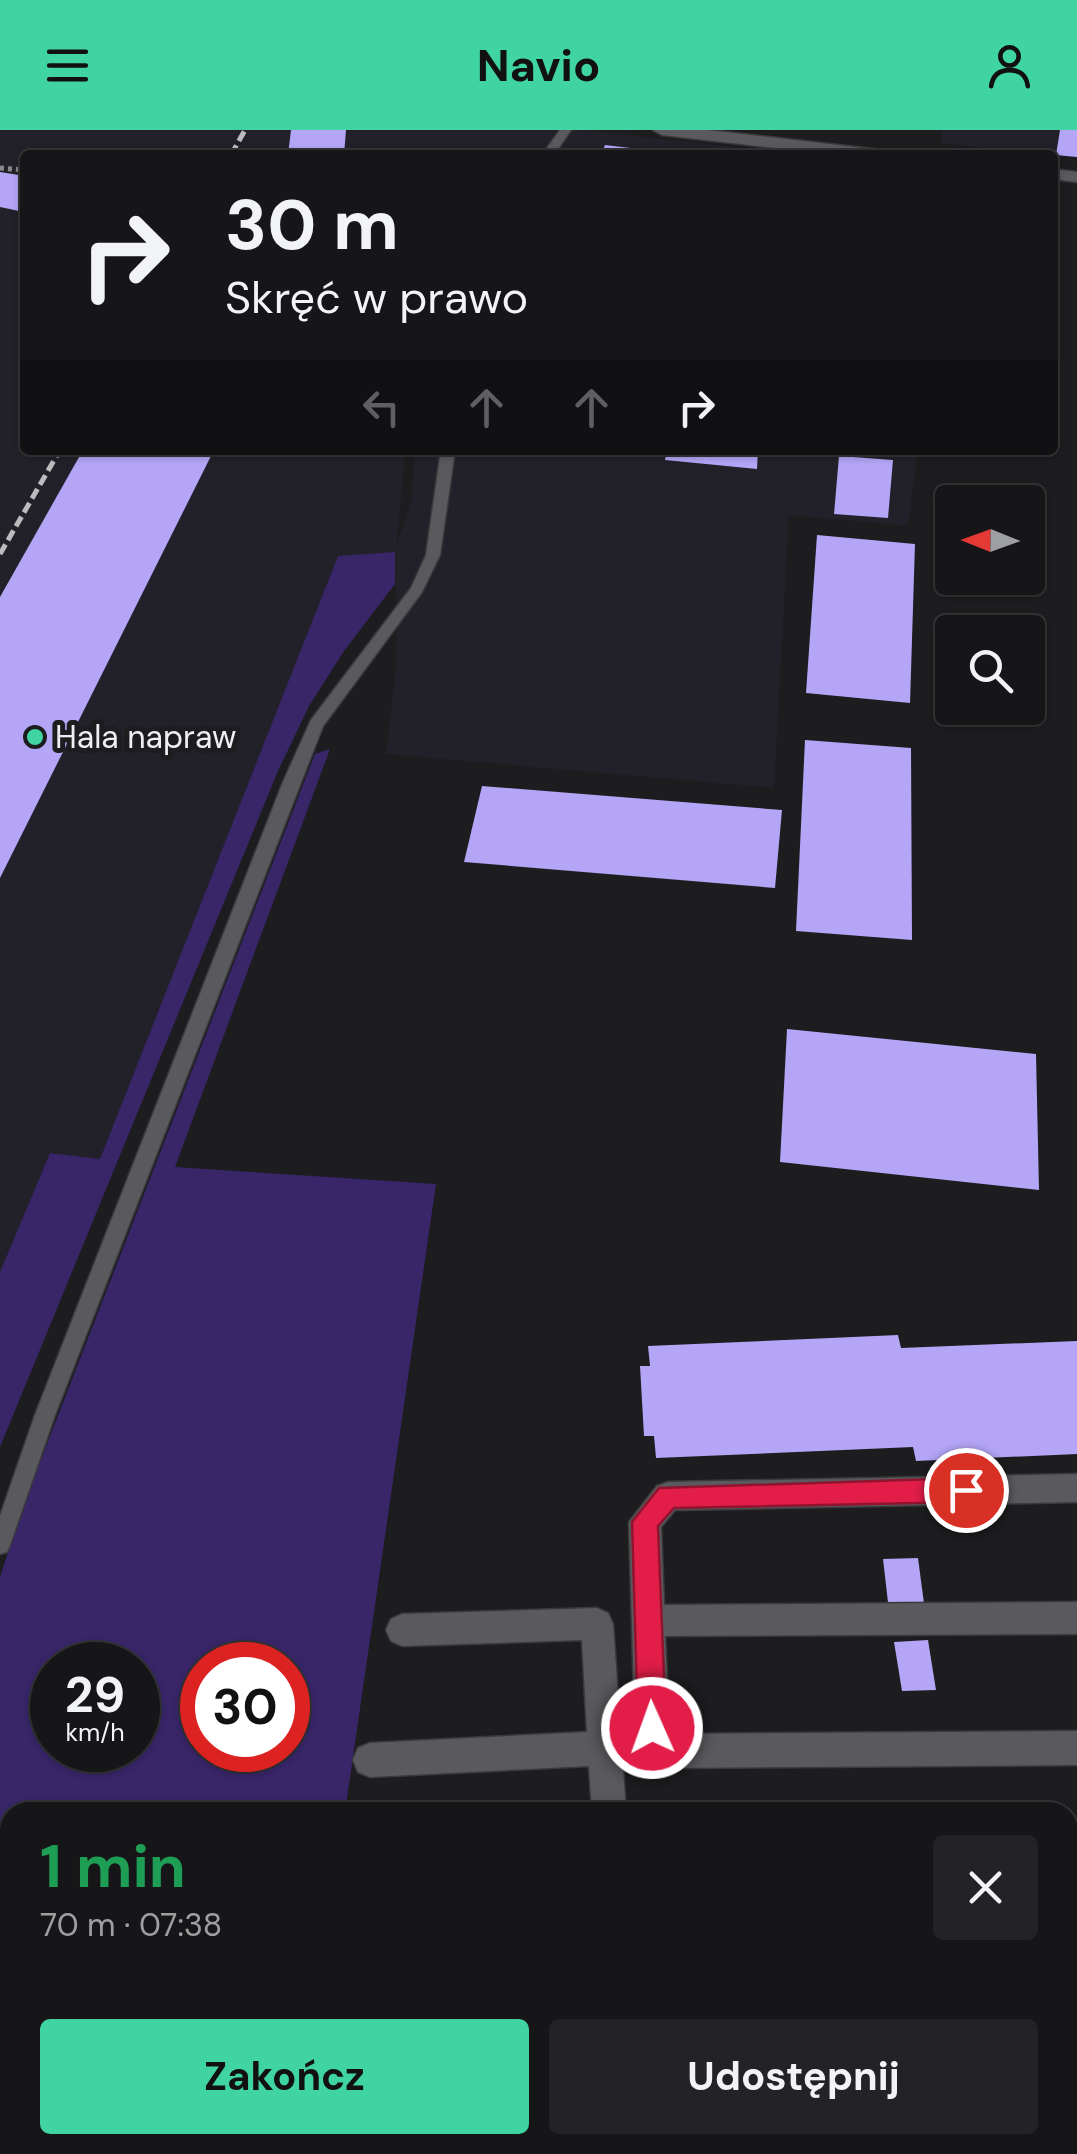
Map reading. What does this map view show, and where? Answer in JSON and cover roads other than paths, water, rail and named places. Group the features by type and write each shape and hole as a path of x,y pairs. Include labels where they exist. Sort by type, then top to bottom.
{"street":[{"path":"662,130 838,150"},
{"path":"1077,1488 668,1496 645,1522 652,1728 669,1751 1077,1748"},
{"path":"648,1621 1077,1618"},
{"path":"402,1630 597,1624 609,1802"},
{"path":"370,1760 605,1748"}],"lane":[{"path":"0,1545 186,1046 303,753 316,724 406,606 433,555 444,507 448,455"}],"railway":[{"path":"234,150 245,130"},
{"path":"0,554 57,455"}],"place":[{"name":"Hala napraw","path":"35,737"}]}
